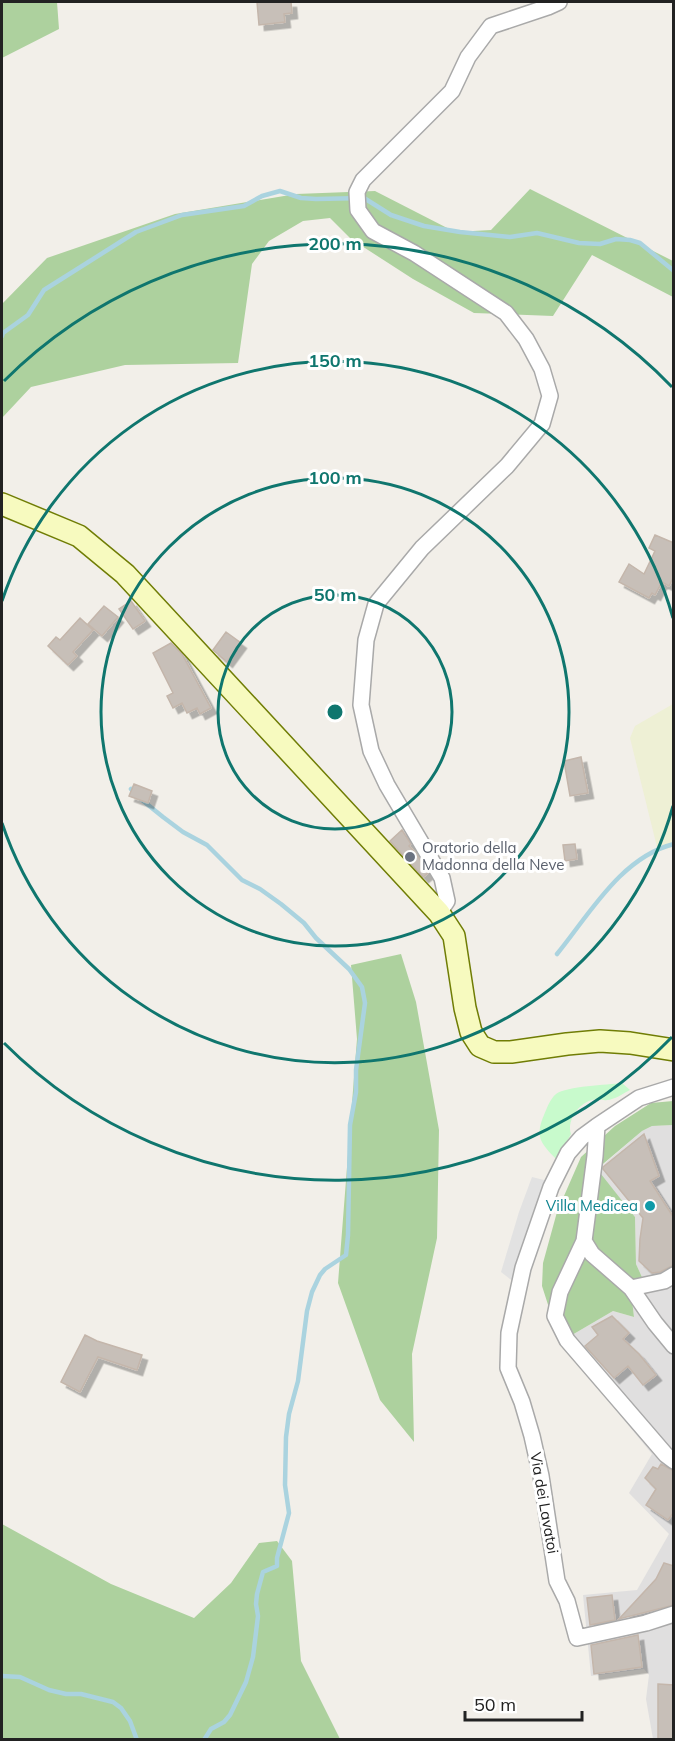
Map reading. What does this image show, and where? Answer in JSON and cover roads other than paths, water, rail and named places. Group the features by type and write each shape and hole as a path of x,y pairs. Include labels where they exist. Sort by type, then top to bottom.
{"street":[{"path":"439,913 447,902 442,878 387,785 370,751 361,705 366,640 376,604 422,548 507,466 542,424 550,396 542,369 526,339 506,313 414,253 373,231 358,210 357,192 363,180 452,91 468,57 490,26 559,2"},
{"path":"2,504 78,536 125,574 439,913 454,936 465,1008 471,1032 480,1046 494,1052 511,1052 600,1041 674,1050"},
{"path":"674,1087 639,1098 597,1126 596,1156 584,1241 560,1292 555,1316 567,1340 666,1455 674,1461"},
{"name":"Via dei Lavatoi","path":"597,1126 582,1137 568,1153 551,1187 523,1268 509,1333 508,1368 522,1402 532,1436 542,1476 557,1581 567,1601 577,1638 646,1623 674,1614"},
{"path":"584,1241 592,1254 631,1288 674,1346"},
{"path":"631,1288 664,1281 674,1275"}],"waterway":[{"path":"2,336 28,315 44,290 136,232 182,215 244,206 262,196 280,191 301,198 364,198 391,215 424,226 460,232 510,237 537,233 579,243 600,244 616,239 630,240 640,243 674,271"},
{"path":"131,789 183,832 207,845 242,880 260,889 304,923 316,938 349,969 362,987 365,1003 356,1070 356,1092 350,1125 346,1255 320,1275 307,1311 298,1381 289,1414 286,1437 285,1485 289,1513 277,1566 263,1572 257,1594 258,1616 253,1657 246,1682 230,1715 224,1722 211,1729 204,1740"},
{"path":"557,954 594,905 622,874 655,851 674,844"},
{"path":"2,1676 20,1677 49,1690 66,1694 81,1694 113,1702 121,1708 130,1721 137,1740"}],"place":[{"name":"Oratorio della Madonna della Neve","path":"410,857"},
{"name":"Villa Medicea","path":"650,1206"}]}
